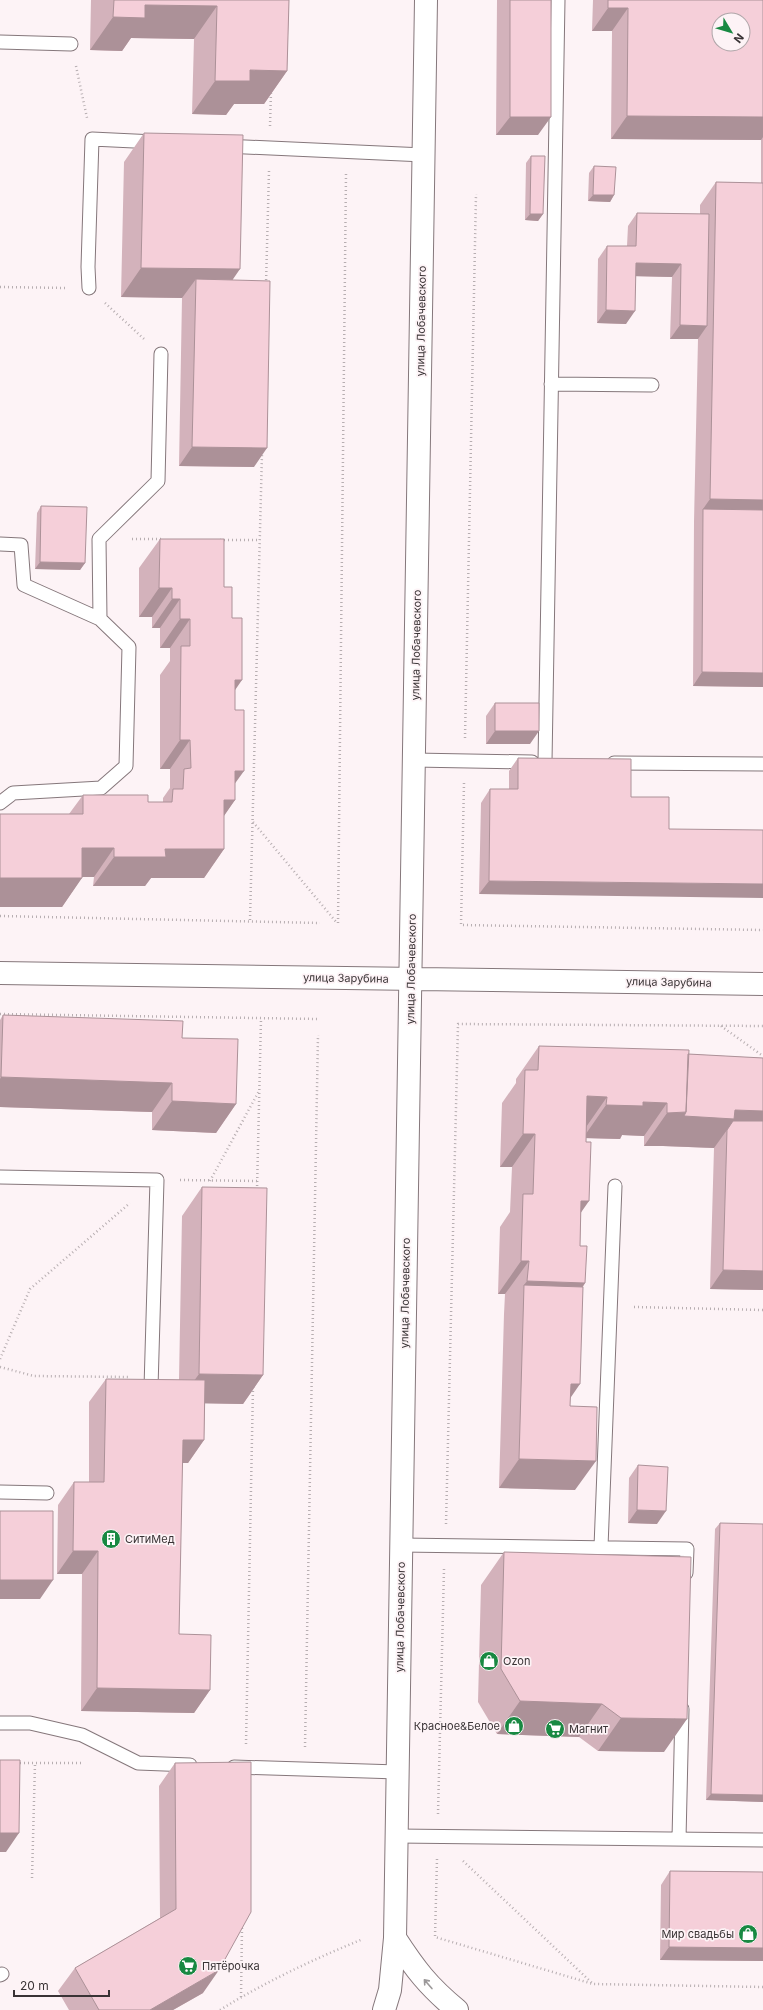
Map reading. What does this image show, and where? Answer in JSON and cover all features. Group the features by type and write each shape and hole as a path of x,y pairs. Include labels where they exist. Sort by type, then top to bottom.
{"street":[{"name":"улица Лобачевского","path":"384,2010 390,1990 395,1938 426,0"},
{"name":"улица Зарубина","path":"0,973 763,984"},
{"path":"395,1938 416,1971 435,1992 457,2010"}],"lane":[{"path":"545,762 558,0"},
{"path":"0,42 71,44"},
{"path":"89,288 88,267 92,140 168,143"},
{"path":"214,145 424,155"},
{"path":"100,619 99,539 158,481 161,354"},
{"path":"551,384 652,385"},
{"path":"0,544 21,544 24,585 100,619 129,648 126,766 101,788 13,793 0,803"},
{"path":"414,760 560,762"},
{"path":"599,762 763,764"},
{"path":"0,1177 156,1180 151,1383"},
{"path":"602,1547 615,1186"},
{"path":"0,1492 47,1493"},
{"path":"401,1545 687,1549 686,1588"},
{"path":"678,1839 683,1698"},
{"path":"0,1723 30,1724 82,1735 138,1763 200,1765"},
{"path":"223,1766 398,1772"},
{"path":"397,1836 763,1840"}],"path":[{"path":"71,44 92,140"},
{"path":"266,289 271,86"},
{"path":"252,822 338,923 346,152"},
{"path":"476,194 461,925 763,930"},
{"path":"250,920 262,446"},
{"path":"99,539 168,539"},
{"path":"214,540 260,540"},
{"path":"0,916 250,920 320,923"},
{"path":"0,1014 318,1020"},
{"path":"257,1197 261,1019"},
{"path":"763,1026 458,1024 435,1937 593,1984 763,1987"},
{"path":"721,1026 763,1056"},
{"path":"305,1769 318,1035"},
{"path":"210,1180 259,1090"},
{"path":"0,1359 30,1289 156,1180 258,1181"},
{"path":"611,1307 763,1310"},
{"path":"0,1367 34,1376 151,1383"},
{"path":"246,1767 254,1379"},
{"path":"14,1763 90,1763"},
{"path":"32,1878 35,1763"},
{"path":"437,1837 593,1984"},
{"path":"241,1997 242,1926"},
{"path":"220,2010 241,1997 317,1958 364,1939"}],"building":[{"path":"114,0 289,0 287,71 250,70 250,81 215,81 217,6 145,5 145,18 113,17"},
{"path":"510,0 551,0 551,117 510,117"},
{"path":"608,0 763,0 763,117 627,116 628,8 608,8"},
{"path":"144,133 243,135 240,269 141,268"},
{"path":"531,156 545,156 543,214 530,214"},
{"path":"594,166 616,167 614,195 593,195"},
{"path":"716,182 763,183 763,500 710,499"},
{"path":"637,213 709,214 707,326 680,325 681,264 636,263 635,311 606,310 607,246 636,246"},
{"path":"196,279 270,281 267,448 192,447"},
{"path":"41,506 87,507 85,563 40,562"},
{"path":"703,509 763,510 763,673 702,672"},
{"path":"160,539 224,539 224,587 232,587 232,618 242,618 242,680 235,680 235,710 244,710 244,771 235,771 235,800 224,800 224,849 165,849 166,857 114,857 114,848 82,848 82,878 0,878 0,814 83,814 83,795 148,795 148,802 172,802 173,789 183,789 184,769 191,768 190,740 180,740 181,646 190,646 190,619 180,619 180,599 172,599 172,588 159,588"},
{"path":"495,703 539,703 539,731 495,731"},
{"path":"518,758 631,759 631,797 669,797 669,829 763,830 763,884 489,881 490,789 518,789"},
{"path":"3,1015 183,1021 182,1038 238,1039 236,1104 172,1101 172,1083 1,1077"},
{"path":"539,1046 689,1050 686,1112 667,1113 667,1103 643,1102 643,1106 606,1105 607,1097 587,1096 586,1142 591,1142 589,1201 581,1201 580,1246 587,1246 585,1283 527,1281 529,1261 521,1261 523,1194 533,1194 535,1134 523,1134 525,1070 538,1070"},
{"path":"688,1054 763,1058 763,1111 735,1110 734,1119 684,1116 686,1112"},
{"path":"733,1121 763,1121 763,1271 723,1270 727,1130"},
{"path":"202,1187 267,1188 263,1375 199,1374"},
{"path":"524,1285 583,1287 580,1384 571,1384 570,1406 597,1407 596,1461 519,1459"},
{"name":"СитиМед","path":"106,1379 205,1380 204,1440 183,1440 179,1634 211,1635 210,1690 97,1688 98,1551 73,1551 74,1482 104,1482"},
{"path":"638,1465 668,1467 666,1511 637,1510"},
{"path":"0,1511 53,1511 53,1580 0,1580"},
{"path":"720,1523 763,1524 763,1795 711,1794"},
{"path":"504,1552 691,1557 687,1719 621,1718 602,1704 520,1701 501,1669"},
{"path":"0,1760 20,1760 19,1833 0,1833"},
{"path":"251,1762 251,1912 219,1970 150,2010 99,2010 75,1968 176,1909 175,1763"},
{"path":"670,1871 763,1872 763,1948 669,1947"}],"place":[{"name":"СитиМед","path":"111,1539"},
{"name":"Ozon","path":"489,1661"},
{"name":"Красное&Белое","path":"514,1726"},
{"name":"Магнит","path":"555,1729"},
{"name":"Мир свадьбы","path":"748,1934"},
{"name":"Пятёрочка","path":"188,1966"}]}
